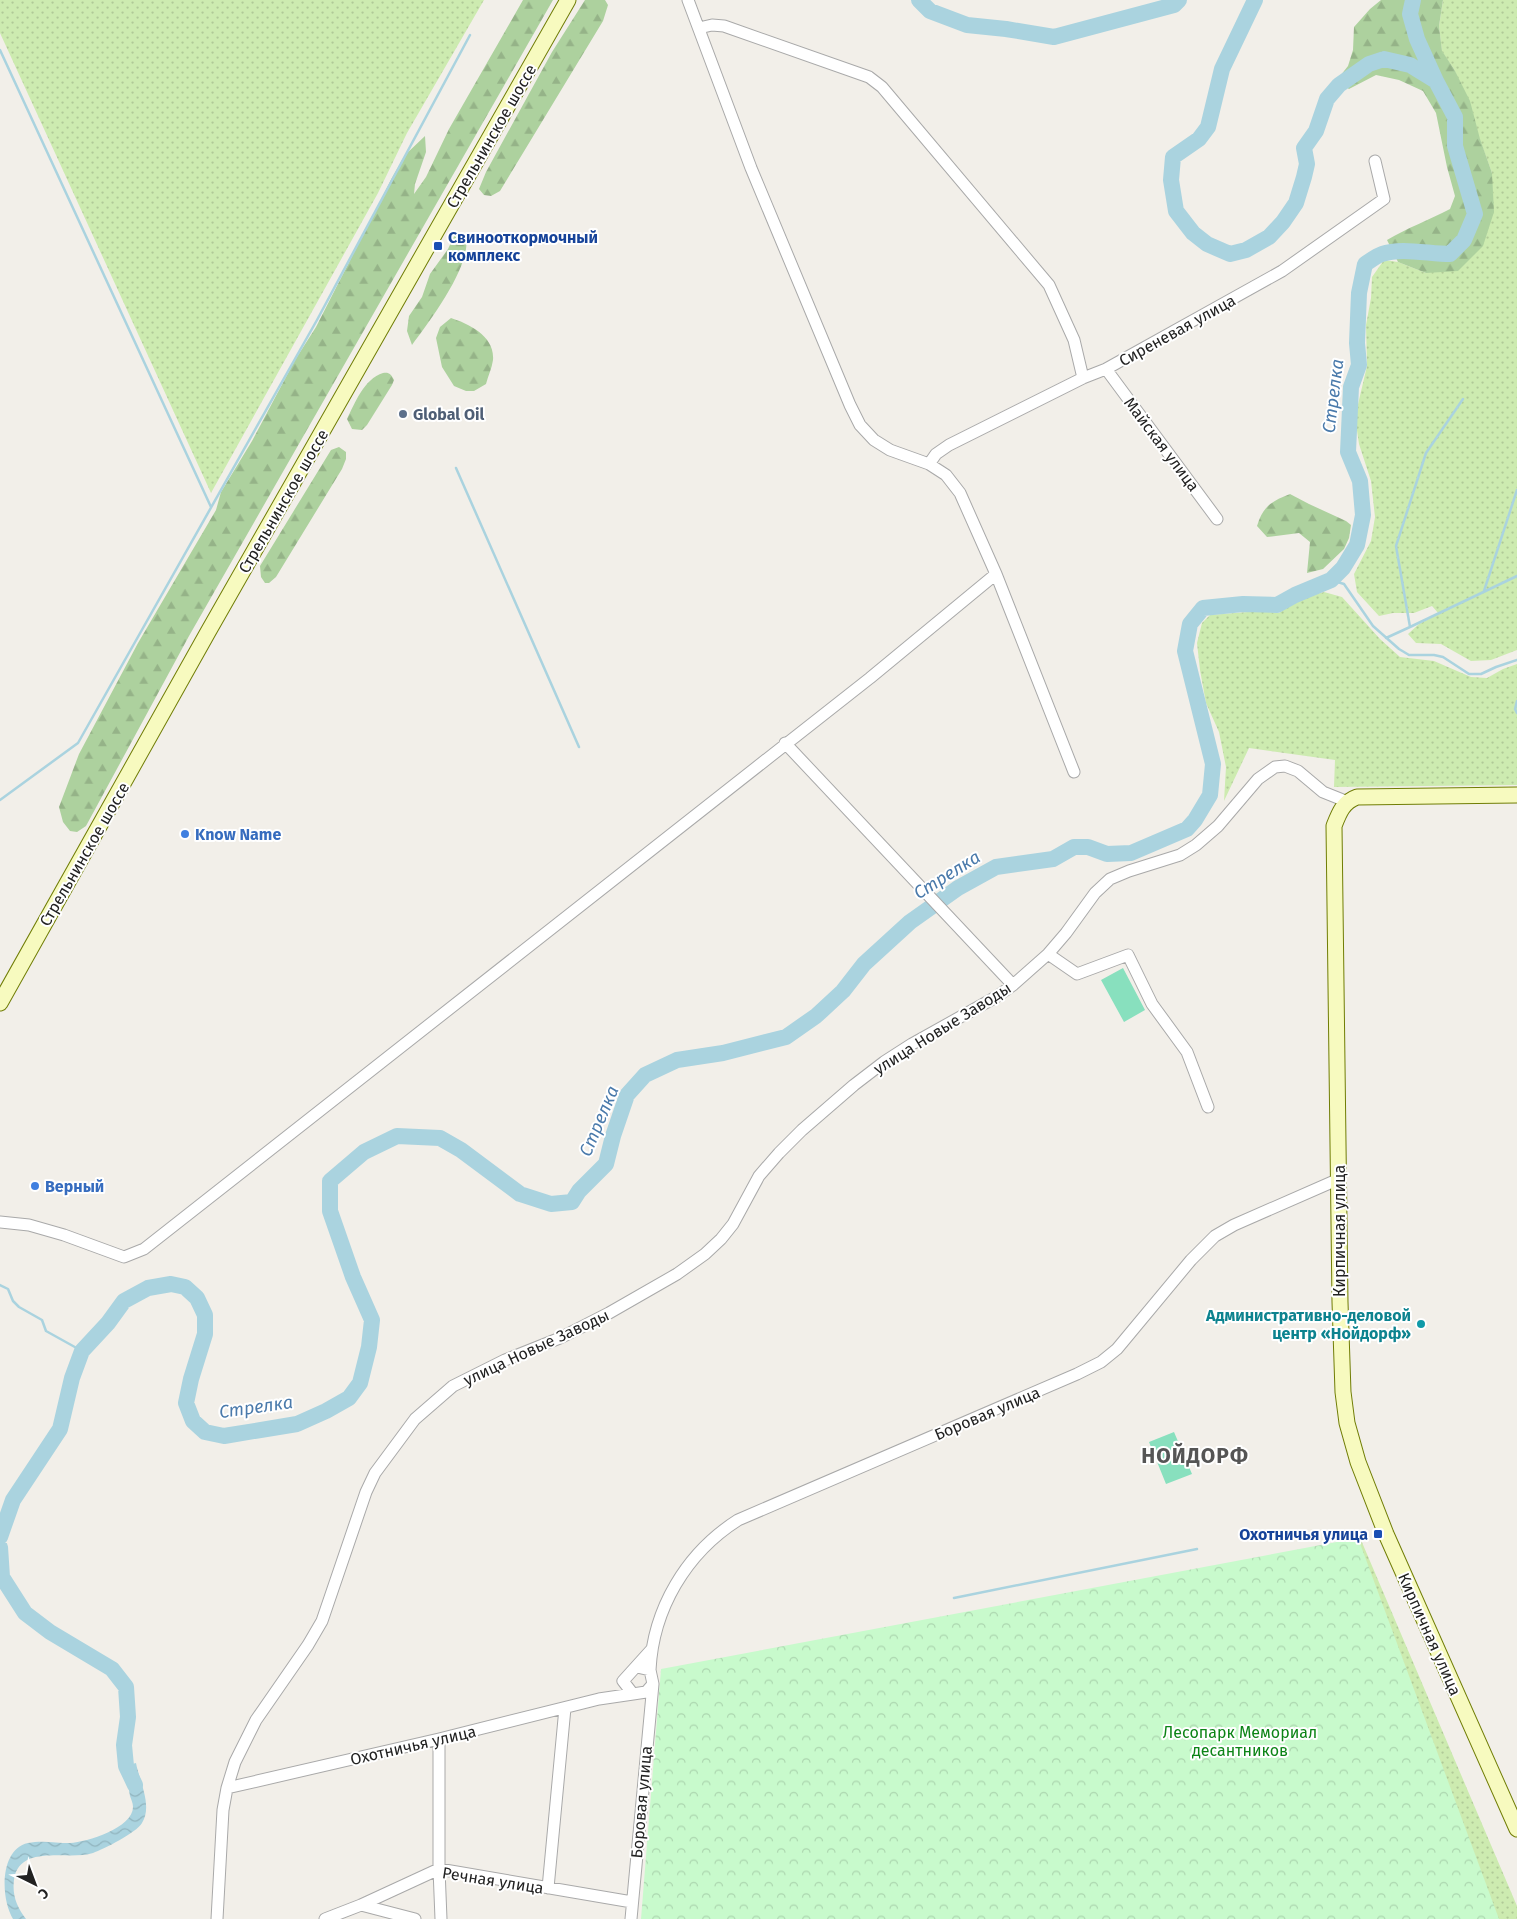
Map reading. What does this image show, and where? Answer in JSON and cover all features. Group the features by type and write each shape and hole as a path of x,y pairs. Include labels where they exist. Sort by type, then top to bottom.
{"street":[{"name":"Стрельнинское шоссе","path":"0,1003 208,632 568,0"},
{"path":"688,0 755,176 850,405 860,425 874,440 890,450 929,464 946,475 960,493 996,574 1074,772"},
{"path":"699,28 712,25 724,26 869,77 882,87 1049,285 1074,340 1084,378"},
{"name":"Сиреневая улица","path":"929,464 936,454 949,444 1084,378 1106,370 1282,271 1384,199 1375,161"},
{"name":"Майская улица","path":"1106,370 1217,519"},
{"path":"0,1222 29,1225 64,1235 124,1257 144,1249 870,678 996,574"},
{"path":"785,743 1013,985"},
{"name":"улица Новые Заводы","path":"218,1919 220,1833 226,1788 243,1743 256,1720 322,1621 366,1492 375,1473 414,1419 453,1386 520,1354 560,1338 609,1313 677,1274 721,1240 733,1224 745,1200 764,1170 779,1153 832,1103 884,1062 912,1044 996,997 1013,985 1048,954 1103,884 1121,874 1180,855 1196,845 1218,826 1247,790 1270,769 1285,766 1298,771 1323,792 1345,805"},
{"path":"1345,805 1363,796 1517,795"},
{"name":"Кирпичная улица","path":"1345,805 1334,826 1340,1302 1343,1392 1350,1437 1366,1484 1390,1543 1517,1829"},
{"path":"1048,954 1077,974 1128,955 1152,1004 1187,1052 1208,1107"},
{"name":"Боровая улица","path":"650,1670 651,1650 674,1585 699,1551 716,1534 738,1520 1102,1362 1127,1339 1191,1260 1215,1236 1234,1225 1339,1178"},
{"name":"Боровая улица","path":"637,1667 651,1650"},
{"path":"637,1667 650,1670 653,1684 646,1692 636,1694 625,1686 623,1681 637,1667"},
{"name":"Охотничья улица","path":"599,1699 623,1681"},
{"name":"Боровая улица","path":"631,1919 653,1684"},
{"name":"Охотничья улица","path":"226,1788 439,1739 599,1699 636,1694 651,1699"},
{"path":"548,1888 565,1708"},
{"path":"439,1739 441,1919"},
{"name":"Речная улица","path":"325,1919 361,1905 439,1869 632,1902"},
{"path":"361,1905 415,1919"}],"green space":[{"path":"0,0 484,0 407,133 378,193 211,493 0,33"},
{"path":"523,0 553,0 189,636 86,826 77,832 70,831 63,822 59,807 79,754 138,643 216,510 221,492 252,441 295,360 316,327 405,155 425,136 426,152 415,184 414,194 426,177 449,129"},
{"path":"585,0 605,0 608,5 603,21 500,191 491,196 484,195 479,189 486,172 552,52"},
{"path":"1381,0 1443,0 1439,26 1442,51 1454,69 1470,101 1480,139 1492,173 1494,212 1483,246 1458,271 1426,273 1398,262 1387,240 1450,209 1455,196 1436,113 1423,91 1399,80 1376,75 1349,89 1337,80 1348,66 1353,50 1354,27"},
{"path":"1443,0 1517,0 1517,650 1491,660 1471,661 1441,644 1416,643 1408,634 1419,624 1439,614 1432,606 1414,613 1393,613 1379,616 1357,592 1354,574 1371,541 1375,517 1371,481 1359,444 1355,417 1367,366 1366,325 1371,298 1372,277 1384,260 1398,262 1426,273 1492,173 1454,69 1442,52 1439,26"},
{"path":"456,232 466,239 466,250 462,264 447,294 412,345 407,331 409,316 422,297 430,274 448,249"},
{"path":"451,318 479,332 490,344 493,352 493,360 486,384 474,391 466,391 454,386 442,367 436,338 440,327"},
{"path":"383,373 388,373 392,376 394,380 392,385 367,425 362,430 352,429 347,419 357,399 370,380"},
{"path":"339,447 346,452 346,459 342,469 276,577 269,583 265,583 261,577 260,566 331,450"},
{"path":"1290,494 1351,525 1349,538 1344,549 1323,569 1307,573 1310,542 1299,533 1267,537 1257,526 1259,519 1269,505"},
{"path":"1324,592 1342,597 1380,639 1400,657 1434,661 1471,677 1487,678 1517,664 1517,785 1334,787 1335,760 1249,748 1224,801 1226,767 1219,732 1206,703 1200,670 1197,643 1202,623 1210,615 1260,611 1279,613 1300,598"},
{"path":"1123,968 1145,1010 1124,1022 1101,980"},
{"path":"1174,1432 1192,1474 1166,1484 1149,1442"},
{"path":"1358,1533 1517,1906 1517,1919 1400,1919"},
{"name":"Лесопарк Мемориал десантников","path":"1358,1538 1499,1919 641,1919 661,1669"}],"water":[{"path":"136,1763 146,1801 145,1816 139,1827 127,1836 93,1853 35,1857 25,1861 18,1869 14,1880 14,1891 16,1901 26,1919 13,1919 6,1899 5,1887 5,1875 12,1854 19,1847 28,1843 78,1842 97,1837 118,1827 131,1815 133,1807 126,1777 121,1767"}],"waterway":[{"name":"Стрелка","path":"919,0 930,11 967,25 1054,37 1174,5 1179,0"},
{"name":"Стрелка","path":"0,1537 13,1500 60,1429 72,1378 82,1351 108,1323 124,1301 148,1288 171,1284 185,1287 197,1298 205,1315 205,1334 191,1379 186,1403 193,1421 205,1432 224,1436 297,1424 349,1398 360,1383 369,1347 372,1320 353,1277 330,1211 330,1181 364,1152 397,1136 440,1138 461,1150 520,1194 551,1204 572,1202 579,1191 606,1164 627,1095 645,1075 677,1060 723,1053 786,1037 816,1016 843,991 864,964 910,922 958,888 996,867 1053,859 1074,847 1088,847 1107,854 1131,853 1187,829 1195,820 1210,795 1213,764 1185,651 1190,624 1203,608 1243,604 1277,605 1295,595 1331,580 1343,568 1357,545 1363,515 1360,481 1348,452 1351,387 1359,365 1357,343 1359,293 1365,264 1380,255 1398,251 1450,254 1464,240 1475,214 1455,146 1455,117 1436,81 1410,65 1384,59 1369,64 1339,85 1327,99 1316,131 1304,148 1307,164 1296,203 1283,222 1269,237 1246,250 1230,254 1207,244 1193,233 1176,211 1171,180 1173,157 1199,139 1208,127 1222,69 1255,0"},
{"path":"1413,0 1410,14 1417,39 1436,81"},
{"path":"0,800 78,743 317,320 470,35"},
{"path":"0,50 211,507"},
{"path":"1386,638 1410,627 1396,546 1426,453 1463,399"},
{"path":"456,468 579,747"},
{"path":"1484,591 1517,490"},
{"path":"1410,627 1517,576"},
{"path":"1331,580 1344,584 1373,626 1399,649 1409,655 1443,657 1469,674 1481,674 1517,660"},
{"path":"1517,701 1515,709 1517,713"},
{"path":"0,1285 8,1289 13,1301 19,1307 42,1320 46,1331 82,1351"},
{"name":"Стрелка","path":"0,1547 2,1577 25,1613 50,1632 112,1669 126,1687 128,1717 124,1745 126,1766 135,1785"},
{"path":"954,1598 1197,1549"}],"place":[{"name":"Свинооткормочный комплекс","path":"438,246"},
{"name":"Global Oil","path":"403,414"},
{"name":"Know Name","path":"185,834"},
{"name":"Верный","path":"35,1186"},
{"name":"Административно-деловой центр «Нойдорф»","path":"1421,1324"},
{"name":"Охотничья улица","path":"1378,1534"}],"district":[{"name":"НОЙДОРФ","path":"1195,1456"}]}
